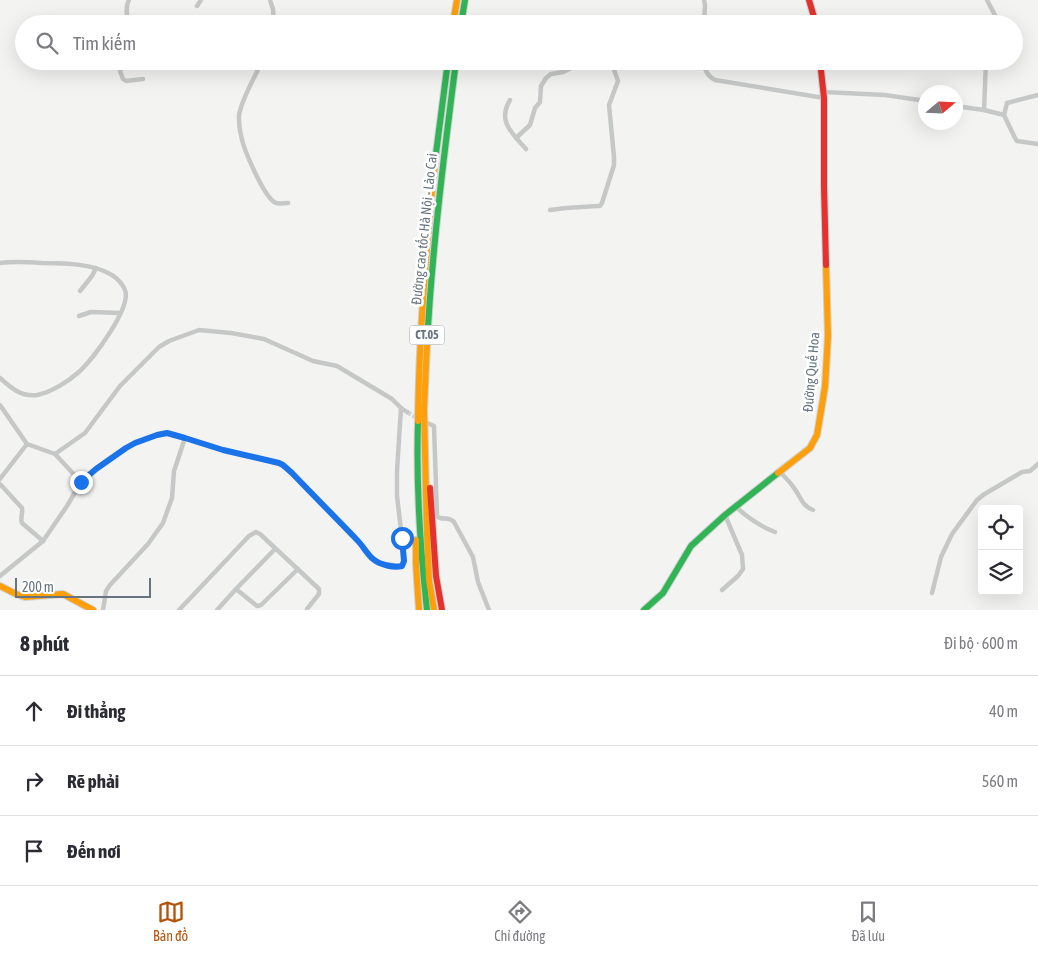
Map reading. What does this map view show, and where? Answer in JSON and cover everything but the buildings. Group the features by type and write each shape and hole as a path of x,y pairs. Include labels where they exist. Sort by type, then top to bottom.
{"main road":[{"path":"454,15 457,0"},
{"path":"462,15 465,0"},
{"path":"809,0 813,15"},
{"name":"Đường cao tốc Hà Nội - Lào Cai","path":"427,610 423,582 416,441 422,305 431,204 447,70"},
{"name":"Đường cao tốc Hà Nội - Lào Cai","path":"434,610 429,580 426,534 424,409 429,305 438,205 455,70"},
{"name":"Đường Quế Hoa","path":"644,610 663,593 691,546 735,506 810,448 817,435 825,387 828,336 823,95 821,70"},
{"path":"425,454 432,499 436,576 442,610"},
{"path":"419,505 416,564 419,610"},
{"path":"0,586 25,597 63,594 93,610"}],"street":[{"path":"127,15 126,8 129,0"},
{"path":"197,6 201,0"},
{"path":"270,0 273,15"},
{"path":"704,0 704,15"},
{"path":"988,0 996,15"},
{"path":"120,70 120,76 126,81 142,79"},
{"path":"258,70 240,110 240,132 256,173 269,196 276,203 288,203"},
{"path":"516,138 530,125 535,108 540,102 541,86 546,78 551,74 567,70"},
{"path":"550,210 600,206 602,203 614,165 609,105 618,81 614,70"},
{"path":"705,70 710,78 715,80 823,95 885,95 918,100"},
{"path":"984,110 986,70"},
{"path":"1038,95 1007,103 1004,115 1017,141 1038,144"},
{"path":"510,100 504,117 516,138 526,149"},
{"path":"963,107 1004,115"},
{"path":"0,262 72,264 96,268 118,279 125,289 126,298 111,330 92,359 61,385 40,394 25,394 14,390 0,378"},
{"path":"80,291 96,268"},
{"path":"79,316 91,312 120,313"},
{"path":"55,454 85,433 120,386 159,347 169,341 199,330 264,339 313,361 337,366 392,399 407,412"},
{"path":"0,405 26,444 55,454 81,482"},
{"path":"0,576 43,542 81,482 107,461 135,443 164,434 173,434 223,450 283,465 361,544 372,559 385,564 402,566 404,561 397,496 401,408"},
{"path":"425,422 434,426 437,516 449,518 454,522 473,557 478,582 489,610"},
{"path":"103,610 106,591 110,585 148,544 163,523 172,498 174,472 185,438"},
{"path":"0,479 26,444"},
{"path":"932,594 941,557 952,534 977,500 1022,472 1030,471 1038,464"},
{"path":"780,472 797,492 800,500 813,510"},
{"path":"0,484 22,508 22,523 43,542"},
{"path":"735,506 763,528 775,532"},
{"path":"722,590 743,569 742,555 725,515"},
{"path":"179,610 254,533 258,533 316,585 320,591 306,609"},
{"path":"217,610 275,549"},
{"path":"236,589 257,606 260,606 298,569"}],"tunnel":[{"path":"407,412 419,419"}],"traffic: fast":[{"path":"462,15 465,0"},
{"path":"435,161 447,70"},
{"path":"427,344 435,237 455,70"},
{"path":"418,421 419,516 427,610"},
{"path":"644,610 663,593 691,546 725,515 778,473"}],"traffic: slow":[{"path":"454,15 457,0"},
{"path":"418,421 424,291 435,161"},
{"path":"778,473 810,448 817,435 825,387 828,336 826,265"},
{"path":"427,344 424,409 427,534 429,580 434,610"},
{"path":"416,540 419,610"},
{"path":"0,586 25,597 63,594 93,610"}],"traffic: jam":[{"path":"809,0 813,15"},
{"path":"821,70 824,98 826,265"},
{"path":"430,488 436,576 442,610"}],"route":[{"path":"81,482 107,461 135,443 160,434 173,434 223,450 283,465 361,544 372,559 377,562 402,566 404,561 402,538"}]}
